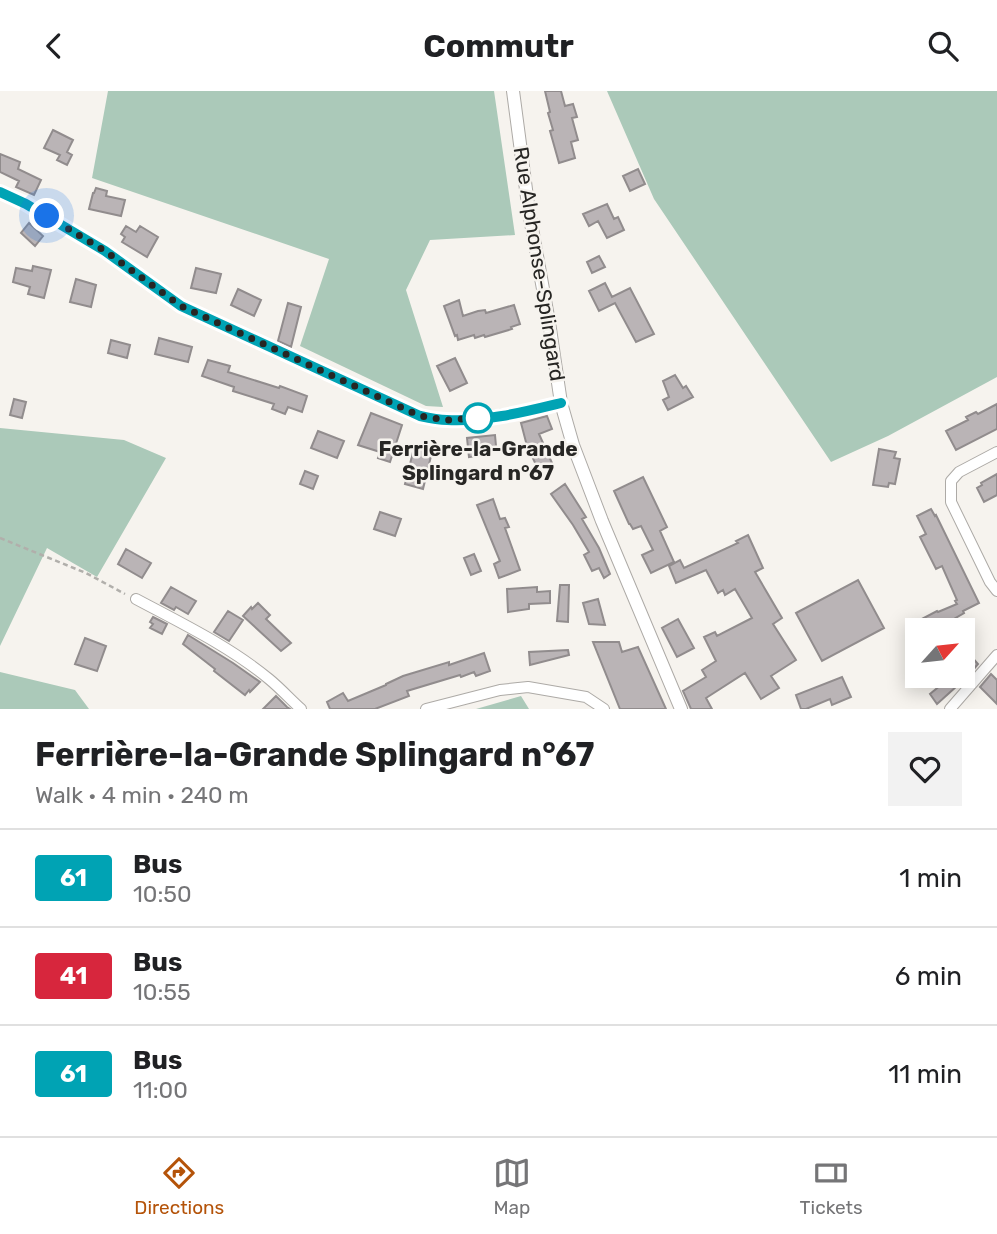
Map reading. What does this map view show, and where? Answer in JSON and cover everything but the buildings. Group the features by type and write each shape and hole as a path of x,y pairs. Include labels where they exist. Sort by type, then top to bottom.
{"street":[{"name":"Rue Alphonse-Splingard","path":"513,91 528,212 561,403 573,445 602,521 681,709"},
{"path":"0,192 26,204 105,251 181,306 420,416 447,420 490,417 561,403"},
{"path":"997,452 958,472 951,481 951,502 997,591"},
{"path":"136,599 237,655 269,679 301,709"},
{"path":"950,709 997,655"},
{"path":"426,709 500,690 528,687 586,697 604,709"}],"path":[{"path":"0,538 86,573 136,599"}],"green space":[{"path":"108,91 494,91 515,235 430,240 406,290 443,407 426,406 300,346 329,259 92,178"},
{"path":"607,91 997,91 997,377 888,436 831,462 654,199"},
{"path":"0,428 124,440 166,458 97,577 47,548 0,646"},
{"path":"0,672 75,690 89,709 0,709"},
{"path":"521,696 529,709 476,709"}],"bus line":[{"name":"61","path":"0,192 69,228 181,306 420,416 447,420 490,417 561,403"}],"place":[{"name":"Ferrière-la-Grande Splingard n°67","path":"478,418"}],"route":[{"path":"47,216 105,251 181,306 420,416 447,420 478,418"}]}
